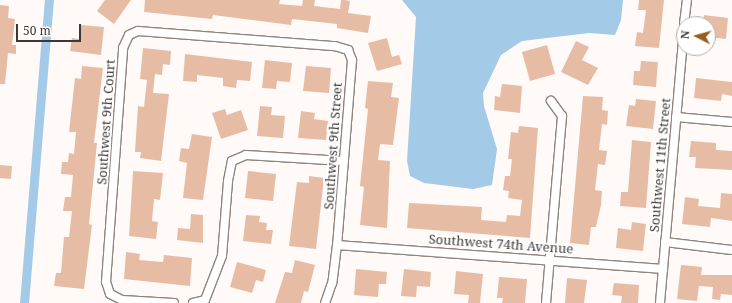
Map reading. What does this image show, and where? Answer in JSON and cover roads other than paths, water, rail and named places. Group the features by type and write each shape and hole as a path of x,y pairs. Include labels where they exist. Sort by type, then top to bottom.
{"street":[{"path":"685,16 687,0"},
{"name":"Southwest 9th Court","path":"174,303 122,300 110,294 106,282 123,48 129,35 138,31 335,46 348,50"},
{"name":"Southwest 9th Street","path":"324,303 332,283 337,245 352,60 348,50"},
{"name":"Southwest 11th Street","path":"660,303 682,56"},
{"path":"546,303 562,116 551,101"},
{"path":"676,117 732,122"},
{"path":"192,303 205,300 222,256 228,181 232,161 246,156 344,161"},
{"path":"665,242 732,250"},
{"name":"Southwest 74th Avenue","path":"337,245 550,258 663,269"}],"water":[{"path":"402,0 623,0 621,20 615,35 589,33 522,41 501,55 483,93 484,106 497,149 492,185 473,189 424,183 410,176 407,161 416,17"}],"waterway":[{"path":"24,303 49,0"}]}
